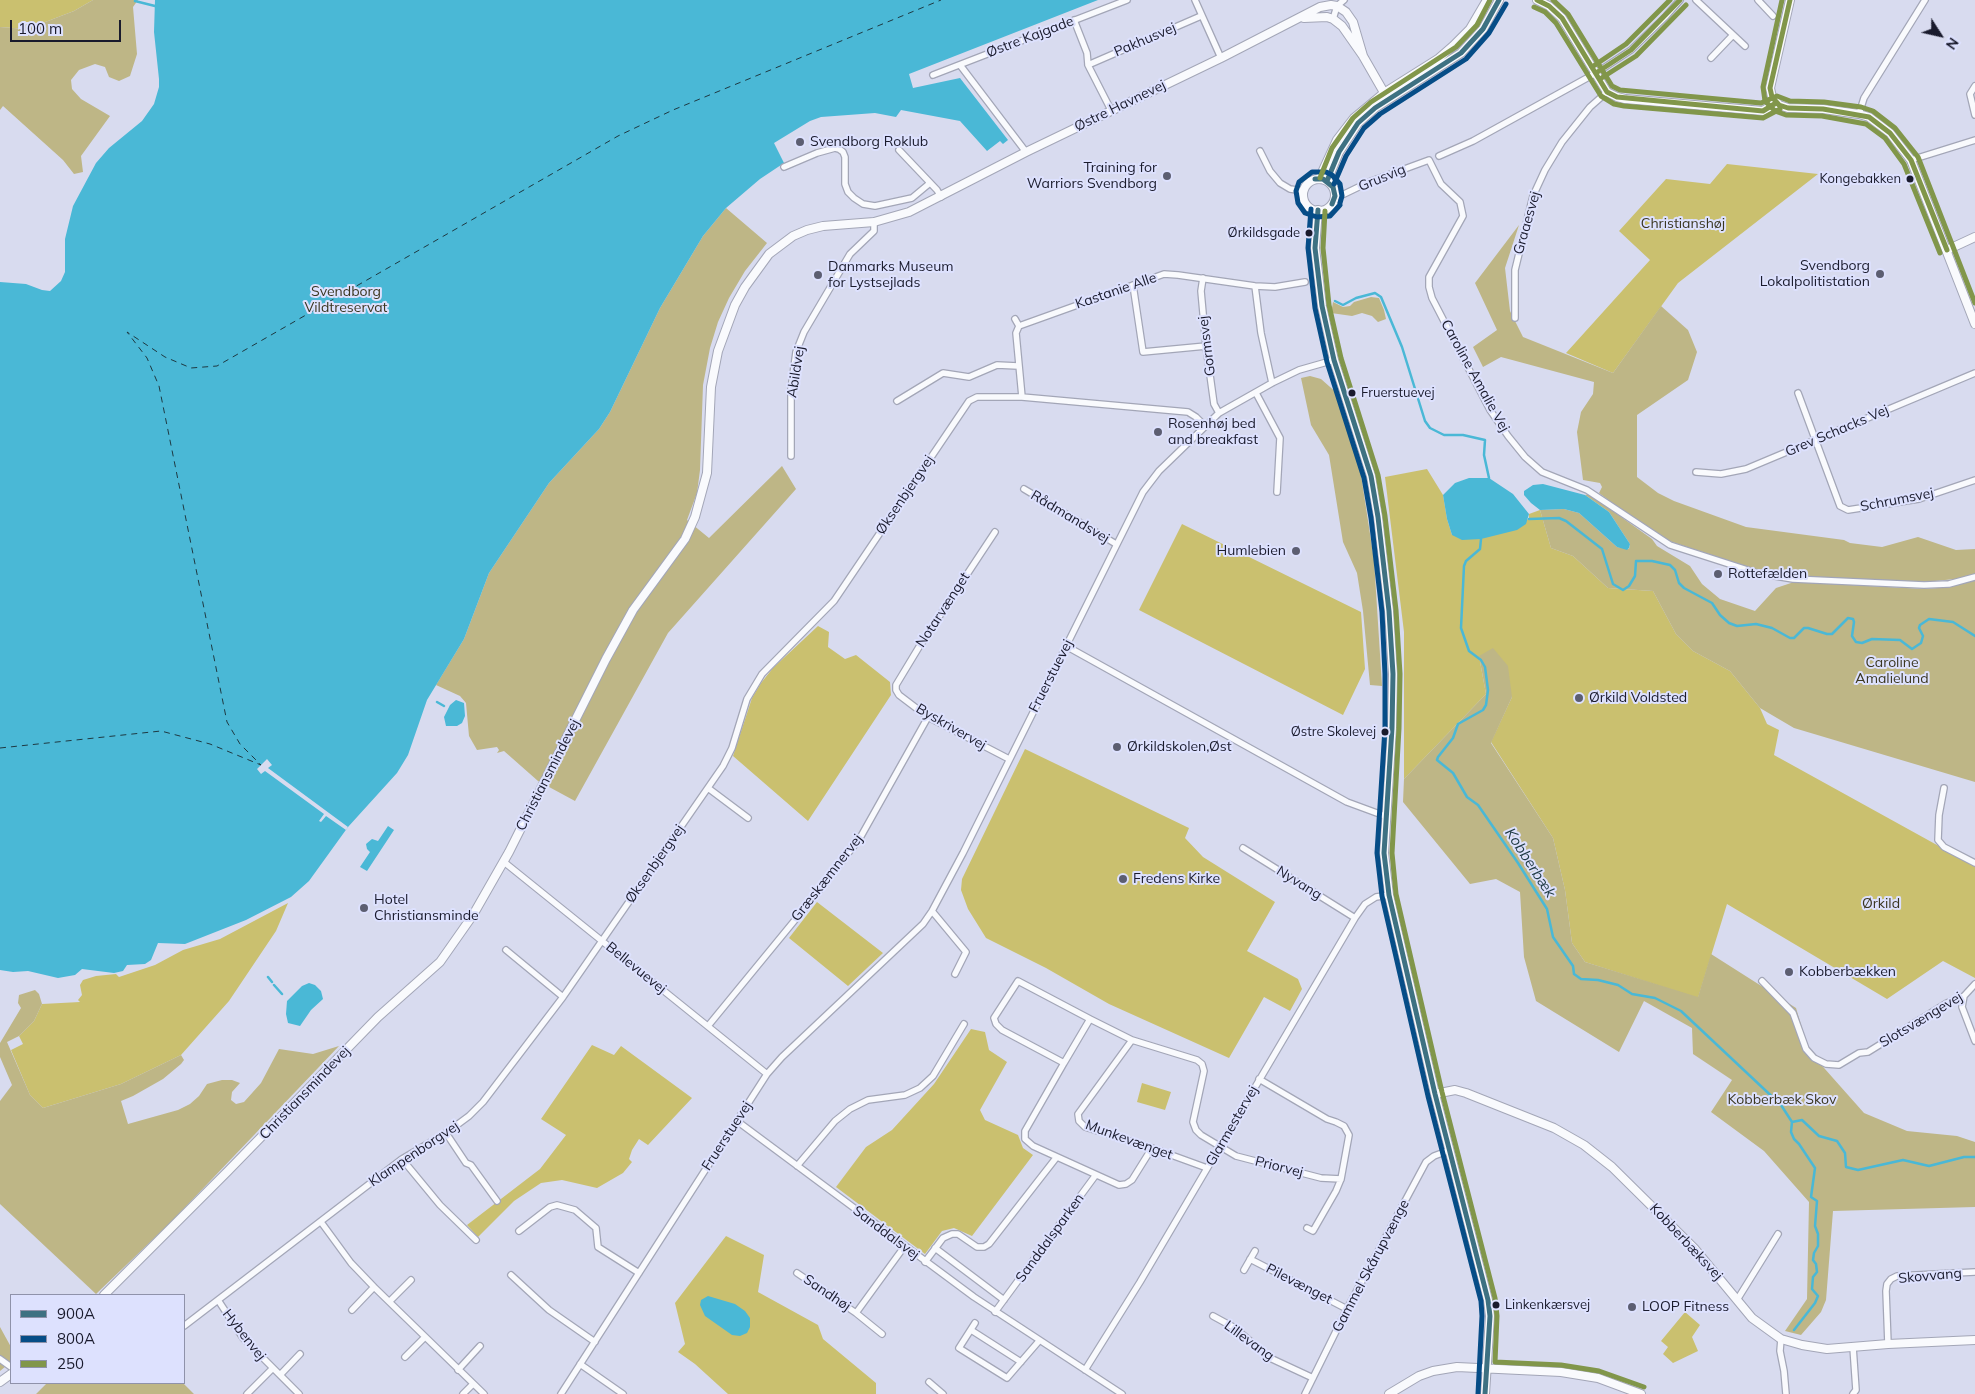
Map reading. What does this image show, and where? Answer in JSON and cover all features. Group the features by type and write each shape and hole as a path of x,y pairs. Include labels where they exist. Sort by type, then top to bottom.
{"street":[{"name":"Østre Kajgade","path":"933,75 1127,0"},
{"path":"1196,0 1201,16 1222,58"},
{"path":"1344,0 1337,6 1333,19 1346,30 1386,96"},
{"path":"1323,180 1332,149 1342,132 1354,118 1438,59 1453,46 1470,29 1487,0"},
{"path":"1386,96 1461,53 1488,22 1500,0"},
{"path":"1537,0 1549,6 1562,18 1607,92 1625,99 1763,111 1776,103"},
{"path":"1439,156 1474,141 1596,73 1631,50 1680,0"},
{"path":"1696,0 1745,46"},
{"path":"1758,0 1773,16"},
{"path":"1790,0 1770,88 1772,97 1776,103 1788,108 1823,109 1869,117 1890,133 1911,160 1975,324"},
{"path":"1859,114 1864,98 1925,0"},
{"path":"1337,6 1351,18 1363,56"},
{"name":"Østre Havnevej","path":"874,222 909,212 940,197 1111,110 1222,58 1299,15 1320,7 1337,6"},
{"name":"Østre Havnevej","path":"1299,15 1333,19"},
{"name":"Pakhusvej","path":"1088,64 1201,16"},
{"path":"1074,20 1087,53 1088,64 1111,110"},
{"path":"1711,58 1733,34"},
{"path":"960,65 1026,152"},
{"path":"1975,86 1970,94 1975,115"},
{"name":"Graaesvej","path":"1515,318 1515,270 1533,196 1562,142 1590,107 1607,92"},
{"path":"1911,160 1975,140"},
{"path":"784,167 817,153 834,148 839,149 845,157 845,184 848,192 864,204 875,206 912,198 930,183"},
{"path":"899,150 938,190 940,197"},
{"path":"1260,151 1270,171 1280,183 1290,189 1304,192"},
{"name":"Grusvig","path":"1335,196 1340,196 1369,182 1429,160"},
{"name":"Caroline Amalie Vej","path":"1429,160 1441,184 1460,202 1463,216 1429,277 1432,298 1490,410 1532,466 1599,497 1670,545 1757,573 1793,579 1924,585 1949,584 1975,576"},
{"path":"1323,180 1334,187 1335,196 1329,207 1318,210 1307,204 1304,192 1311,181 1323,180"},
{"path":"1318,210 1315,248 1324,317 1334,360 1371,476 1378,517 1389,611 1393,674 1392,728 1384,853 1389,895 1435,1094 1488,1300 1490,1316 1485,1394"},
{"name":"Abildvej","path":"791,456 791,388 796,352 804,332 850,254 874,231 874,222"},
{"name":"Christiansmindevej","path":"105,1294 228,1172 378,1018 440,962 473,915 504,862 606,659 633,610 685,539 695,516 707,473 710,387 718,351 725,328 745,287 769,254 792,236 823,226 874,222"},
{"path":"1947,250 1975,237"},
{"name":"Kastanie Alle","path":"1019,326 1164,274 1255,286 1275,287 1306,282"},
{"name":"Gormsvej","path":"1203,278 1201,291 1206,346 1214,404 1219,413"},
{"path":"1133,284 1143,352 1206,346"},
{"path":"1255,286 1261,333 1272,383"},
{"path":"1015,319 1019,326 1016,333 1022,397"},
{"name":"Fruerstuevej","path":"561,1394 767,1074 782,1057 923,924 932,911 963,853 1116,544 1143,492 1159,470 1219,413 1299,370 1334,360"},
{"path":"897,401 943,373 969,377 997,365 1018,366"},
{"name":"Grev Schacks Vej","path":"1696,472 1721,474 1746,469 1975,373"},
{"path":"1256,393 1280,438 1277,492"},
{"path":"1798,393 1815,440"},
{"name":"Øksenbjergvej","path":"602,941 723,766 732,748 747,699 762,674 834,601 969,401 977,397 1022,397 1188,412 1196,416 1205,426"},
{"name":"Schrumsvej","path":"1815,440 1840,506 1848,510 1919,499 1975,480"},
{"name":"Rådmandsvej","path":"1024,489 1116,544"},
{"name":"Notarvænget","path":"896,690 896,685 919,647 995,532"},
{"path":"1066,646 1347,802 1386,816"},
{"name":"Byskrivervej","path":"896,690 899,695 928,718 1009,759"},
{"name":"Græskæmnervej","path":"708,1026 860,838 928,718"},
{"path":"708,788 748,818"},
{"path":"1944,788 1938,815 1938,840 1944,847 1975,864"},
{"name":"Nyvang","path":"1243,848 1355,918"},
{"name":"Bellevuevej","path":"504,862 767,1074"},
{"name":"Glarmestervej","path":"1085,1370 1355,918 1365,904 1376,897 1389,895"},
{"path":"932,911 966,952 955,974"},
{"name":"Klampenborgvej","path":"185,1325 402,1159 446,1133 469,1116 483,1102 563,997 602,941"},
{"path":"506,950 563,997"},
{"path":"1064,1063 1002,1030 996,1024 994,1018 1018,981 1132,1040 1198,1060 1202,1064 1204,1071 1193,1122 1196,1130 1220,1146"},
{"name":"Slotsvængevej","path":"1762,981 1793,1013 1806,1049 1814,1058 1826,1064 1839,1064 1858,1052 1868,1052 1947,1002 1964,996 1975,984"},
{"path":"1964,996 1962,1006 1975,1041"},
{"path":"1090,1019 1025,1132 1025,1140 1056,1158 1119,1185 1126,1184 1132,1180 1152,1148"},
{"path":"797,1166 835,1121 850,1109 868,1100 905,1095 920,1088 933,1076 964,1024"},
{"name":"Munkevænget","path":"1132,1040 1078,1114 1079,1121 1085,1127 1207,1168"},
{"path":"1259,1079 1327,1119 1344,1126 1349,1135 1341,1179 1313,1231 1307,1228"},
{"name":"Kobberbæksvej","path":"1435,1094 1455,1090 1466,1093 1554,1128 1584,1145 1612,1167 1694,1248 1752,1318 1781,1339 1827,1349 1975,1340"},
{"name":"Sanddalsvej","path":"737,1121 904,1247 995,1312 1121,1394"},
{"path":"446,1133 466,1163 471,1165 497,1201"},
{"name":"Priorvej","path":"1220,1146 1236,1156 1321,1178 1341,1179"},
{"name":"Gammel Skårupvænge","path":"1305,1394 1347,1309 1426,1162 1434,1156 1450,1150"},
{"path":"925,1262 943,1238 952,1234 958,1234 977,1247 984,1247 989,1244 1056,1158"},
{"path":"402,1159 440,1205 476,1240"},
{"name":"Sanddalsparken","path":"995,1312 1095,1176"},
{"path":"519,1230 550,1207 556,1205 576,1210 596,1228 598,1247 639,1273"},
{"path":"321,1222 352,1263 374,1287 484,1394"},
{"path":"1737,1300 1778,1234"},
{"name":"Sandhøj","path":"856,1313 904,1247"},
{"path":"935,1248 1004,1300"},
{"name":"Pilevænget","path":"1244,1270 1255,1250"},
{"name":"Pilevænget","path":"1250,1259 1347,1309"},
{"name":"Skovvang","path":"1888,1344 1887,1284 1897,1276 1975,1272"},
{"name":"Sandhøj","path":"797,1273 856,1313 882,1334"},
{"path":"511,1275 549,1310 595,1342"},
{"path":"390,1301 411,1280"},
{"path":"352,1310 374,1287"},
{"name":"Hybenvej","path":"218,1300 243,1338 299,1394"},
{"name":"Lillevang","path":"1213,1316 1235,1328 1270,1358 1313,1378"},
{"path":"975,1323 959,1348 1007,1378 1039,1341"},
{"path":"971,1330 1021,1362"},
{"path":"405,1357 424,1337"},
{"path":"1781,1339 1780,1351 1786,1394"},
{"path":"458,1370 480,1346"},
{"path":"1853,1347 1856,1390 1854,1394"},
{"path":"280,1375 300,1354"},
{"path":"580,1364 623,1394"},
{"path":"1389,1394 1405,1383 1433,1371 1457,1367 1561,1372 1598,1378 1641,1394"},
{"name":"Hybenvej","path":"246,1394 272,1368"},
{"path":"929,1382 943,1394"},
{"path":"463,1394 473,1384"}],"green space":[{"path":"0,0 93,0 74,11 27,29 0,27"},
{"path":"93,0 138,0 133,7 137,54 130,76 119,81 109,77 105,67 95,64 79,70 71,80 72,89 81,99 110,116 81,156 83,172 74,174 63,160 3,106 0,110 0,27 27,29 74,11"},
{"name":"Christianshøj","path":"1727,164 1818,174 1678,283 1613,373 1566,353 1650,260 1619,231 1666,179 1710,184"},
{"path":"726,208 767,243 745,271 729,298 718,322 710,348 703,385 700,470 697,493 687,520 709,538 782,466 796,489 668,633 575,801 538,781 504,751 497,753 499,750 497,747 477,750 469,736 466,703 460,696 436,685 464,639 489,573 549,483 599,429 610,412 660,308 703,236"},
{"path":"1519,225 1505,268 1510,311 1523,337 1613,373 1661,306 1688,330 1697,352 1688,380 1637,415 1637,477 1658,493 1674,501 1746,527 1882,547 1918,537 1956,550 1975,549 1975,574 1965,578 1925,582 1793,576 1757,570 1669,541 1637,521 1599,493 1602,487 1600,483 1583,480 1577,432 1581,412 1593,394 1594,382 1501,357 1483,367 1473,347 1497,330 1475,283"},
{"path":"1371,297 1379,298 1386,319 1378,322 1372,316 1362,313 1352,316 1331,313 1333,302 1343,307"},
{"path":"1310,376 1321,379 1338,394 1361,475 1374,560 1382,686 1370,685 1363,611 1357,573 1343,542 1329,455 1311,425 1301,378"},
{"name":"Ørkild","path":"1427,469 1443,495 1452,535 1529,519 1529,514 1540,510 1551,548 1573,556 1608,588 1653,591 1676,634 1693,651 1730,671 1760,708 1767,724 1779,730 1774,755 1975,866 1975,978 1943,961 1887,999 1727,904 1698,998 1585,962 1572,943 1565,890 1553,838 1491,742 1512,697 1479,656 1486,694 1404,779 1404,632 1385,477"},
{"name":"Caroline Amalielund","path":"1589,494 1652,539 1657,546 1690,566 1702,584 1720,599 1755,611 1776,588 1794,582 1925,589 1951,587 1975,579 1975,782 1794,728 1760,708 1730,671 1693,651 1676,634 1653,591 1608,588 1573,556 1551,548 1540,510 1564,509 1579,513 1617,547 1629,549 1630,544 1609,512 1585,495"},
{"path":"1182,524 1361,612 1365,669 1343,715 1139,610"},
{"path":"818,626 829,632 828,647 845,659 856,655 890,682 891,695 808,821 733,756 752,698 761,683 773,668"},
{"name":"Kobberbæk Skov","path":"1493,648 1508,666 1512,697 1491,743 1553,838 1565,890 1572,943 1585,962 1698,997 1711,954 1796,1008 1809,1051 1864,1113 1907,1131 1957,1136 1975,1142 1975,1207 1833,1211 1826,1300 1821,1312 1801,1335 1785,1331 1807,1299 1809,1202 1764,1151 1711,1112 1732,1080 1693,1054 1692,1028 1644,1001 1619,1052 1536,1001 1524,957 1520,892 1496,879 1470,884 1403,802 1404,779 1486,694 1479,656"},
{"path":"1025,749 1189,828 1185,838 1203,857 1275,902 1247,951 1298,979 1302,989 1290,1011 1264,997 1229,1058 1109,1004 1046,968 986,938 968,909 961,890 962,879"},
{"path":"817,902 883,953 848,986 789,938"},
{"path":"288,903 276,931 229,1001 181,1055 121,1084 43,1108 30,1095 11,1050 23,1044 19,1036 34,1021 42,1004 80,1002 78,1000 82,995 80,985 83,980 96,976 116,974 119,977 155,965 183,950 220,939"},
{"path":"35,990 39,994 42,1004 34,1021 19,1036 7,1042 30,1095 43,1108 121,1084 181,1055 184,1060 181,1064 163,1079 121,1101 128,1124 178,1110 190,1104 199,1096 207,1084 222,1080 232,1080 240,1083 232,1092 231,1100 236,1104 244,1102 261,1083 279,1049 313,1054 339,1046 171,1222 96,1294 0,1204 0,1101 12,1085 0,1057 0,1043 21,1008 18,1003 19,995"},
{"path":"971,1029 985,1032 989,1050 1007,1062 980,1110 985,1120 1018,1135 1023,1148 1033,1155 972,1236 954,1228 942,1231 925,1254 836,1187 866,1147 892,1130 934,1084"},
{"path":"592,1045 614,1055 621,1046 692,1098 648,1145 639,1139 629,1159 632,1162 623,1173 597,1188 562,1180 541,1183 514,1201 478,1237 467,1225 540,1169 566,1135 541,1119"},
{"path":"1142,1083 1171,1092 1165,1110 1137,1102"},
{"path":"726,1236 764,1255 758,1292 818,1325 823,1339 876,1383 876,1394 728,1394 695,1364 678,1352 685,1344 675,1303"},
{"path":"1685,1312 1700,1325 1692,1337 1698,1351 1673,1363 1663,1354 1668,1347 1661,1341"},
{"path":"0,1327 10,1345 10,1363 0,1371"},
{"path":"46,1384 184,1384 194,1394 36,1394"}],"water":[{"name":"Svendborg Vildtreservat","path":"155,0 1098,0 909,74 913,88 960,78 1008,140 1003,144 1000,141 987,151 960,121 901,110 896,117 875,113 821,117 810,121 774,143 784,163 760,179 726,208 703,236 660,308 610,412 599,429 549,483 489,573 464,639 427,700 408,755 397,773 348,827 309,881 291,897 246,920 185,944 158,943 151,960 145,964 127,965 123,971 114,973 82,969 75,975 58,978 28,971 13,972 0,970 0,282 26,284 50,291 61,281 65,272 65,239 73,206 96,163 109,148 142,121 154,104 159,87 154,32"},
{"path":"1469,478 1489,478 1513,494 1529,514 1526,524 1517,530 1481,539 1462,540 1452,535 1443,495 1455,483"},
{"path":"1543,484 1585,495 1609,512 1630,544 1629,548 1627,550 1617,547 1579,513 1564,509 1540,510 1524,495 1524,491 1533,485"},
{"path":"456,700 464,703 465,716 462,723 457,726 446,726 444,717 450,705"},
{"path":"388,826 394,830 367,871 360,867 370,852 366,844 372,839 378,841"},
{"path":"309,983 315,985 321,991 323,999 311,1010 300,1026 288,1023 286,1014 287,1001 302,986"},
{"path":"708,1296 735,1304 745,1311 750,1318 750,1327 747,1333 740,1336 732,1335 705,1316 700,1305 701,1300"}],"pier":[{"path":"267,759 272,765 268,768 348,827 346,830 326,816 321,822 319,821 324,814 265,771 261,774 257,769"}],"waterway":[{"path":"135,1 155,6"},
{"name":"Kobberbæk","path":"1335,301 1343,305 1356,298 1375,293 1381,297 1402,347 1425,421 1430,428 1444,435 1463,435 1485,440 1484,455 1489,478"},
{"path":"1529,519 1559,518 1566,521 1602,549 1613,584 1623,590 1629,586 1635,576 1636,561 1652,561 1670,565 1675,570 1679,583 1684,588 1712,603 1720,615 1729,623 1737,626 1756,624 1772,628 1790,638 1794,638 1804,628 1832,634 1848,618 1853,619 1852,636 1856,642 1862,643 1872,639 1900,640 1912,649 1921,643 1923,636 1919,628 1920,625 1929,619 1953,622 1975,636"},
{"name":"Kobberbæk","path":"1481,539 1480,549 1466,561 1464,566 1461,628 1469,651 1481,660 1485,667 1488,690 1486,705 1483,710 1458,724 1453,738 1437,760 1453,773 1467,797 1478,805 1518,863 1547,909 1553,937 1573,966 1574,974 1581,979 1598,980 1618,985 1632,994 1655,998 1681,1011 1781,1105 1792,1122"},
{"path":"437,702 444,706"},
{"path":"268,977 272,982"},
{"path":"274,985 282,994"},
{"name":"Kobberbæk","path":"1792,1122 1802,1120 1819,1136 1837,1141 1845,1153 1846,1167 1858,1170 1903,1160 1929,1166 1964,1157 1975,1157"},
{"path":"1792,1122 1791,1132 1794,1139 1815,1168 1811,1197 1817,1201 1815,1226 1818,1234 1818,1246 1813,1260 1816,1264 1817,1272 1813,1277 1812,1289 1818,1296 1815,1303 1794,1330"}],"ferry route":[{"path":"0,748 161,731 210,744 261,765 240,744 227,722 159,386 147,358 127,332 165,357 191,368 217,366 618,136 673,110 941,0"}],"transit line":[{"name":"250","path":"1320,178 1332,148 1353,118 1371,102 1456,47 1477,25 1490,0"},
{"name":"900A","path":"1327,181 1339,152 1358,123 1375,108 1461,53 1483,29 1499,0"},
{"path":"1537,0 1549,6 1562,18 1607,92 1617,97 1763,111 1776,103"},
{"name":"250","path":"1553,0 1568,14 1612,86 1620,90 1761,103 1777,96 1790,101 1824,102 1861,107 1873,111 1895,128 1918,157 1975,303"},
{"name":"250","path":"1592,67 1626,44 1670,0"},
{"path":"1596,73 1631,50 1680,0"},
{"path":"1782,0 1763,87 1765,101 1775,111 1786,115 1822,116 1866,124 1885,138 1904,164 1940,253"},
{"path":"1790,0 1770,88 1772,97 1779,105 1788,108 1823,109 1869,117 1890,133 1911,160 1947,250"},
{"name":"800A","path":"1334,184 1346,156 1364,128 1380,114 1466,59 1489,33 1506,4"},
{"path":"1600,79 1636,56 1686,5"},
{"path":"1534,7 1545,12 1556,23 1601,96 1614,104 1763,118 1780,109"},
{"name":"800A","path":"1324,172 1312,172 1299,182 1296,191 1298,203 1305,213 1317,217 1330,216 1340,205"},
{"name":"800A","path":"1326,172 1332,175 1340,184 1342,196 1340,203"},
{"name":"900A","path":"1315,179 1323,179 1333,187 1335,196 1332,204"},
{"name":"800A","path":"1311,209 1308,248 1315,308 1327,362 1364,478 1371,518 1382,612 1385,728 1377,853 1382,896 1428,1096 1481,1301 1478,1394"},
{"name":"900A","path":"1318,210 1315,248 1322,306 1334,360 1371,476 1378,517 1389,611 1393,674 1392,728 1384,853 1389,895 1435,1094 1488,1300 1490,1316 1485,1394"},
{"name":"250","path":"1325,211 1323,248 1329,305 1341,358 1378,475 1385,516 1396,610 1400,674 1392,853 1396,894 1442,1092 1495,1298 1497,1316 1495,1362 1561,1365 1599,1371 1644,1387"}],"place":[{"name":"Svendborg Roklub","path":"800,142"},
{"name":"Training for Warriors Svendborg","path":"1167,176"},
{"name":"Kongebakken","path":"1910,179"},
{"name":"Ørkildsgade","path":"1309,233"},
{"name":"Svendborg Lokalpolitistation","path":"1880,274"},
{"name":"Danmarks Museum for Lystsejlads","path":"818,275"},
{"name":"Fruerstuevej","path":"1352,393"},
{"name":"Rosenhøj bed and breakfast","path":"1158,432"},
{"name":"Humlebien","path":"1296,551"},
{"name":"Rottefælden","path":"1718,574"},
{"name":"Ørkild Voldsted","path":"1579,698"},
{"name":"Østre Skolevej","path":"1385,732"},
{"name":"Ørkildskolen,Øst","path":"1117,747"},
{"name":"Fredens Kirke","path":"1123,879"},
{"name":"Hotel Christiansminde","path":"364,908"},
{"name":"Kobberbækken","path":"1789,972"},
{"name":"Linkenkærsvej","path":"1496,1305"},
{"name":"LOOP Fitness","path":"1632,1307"}]}
